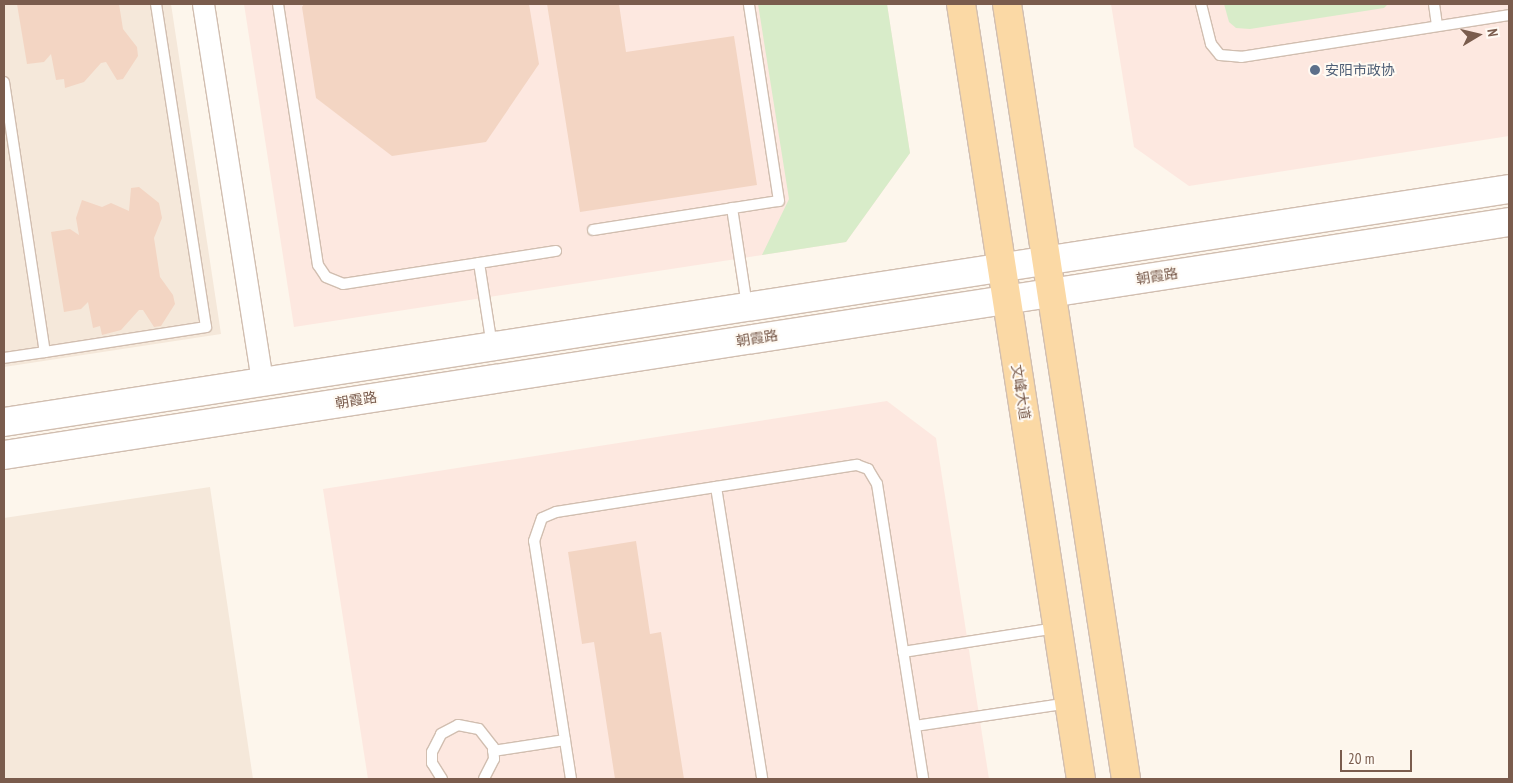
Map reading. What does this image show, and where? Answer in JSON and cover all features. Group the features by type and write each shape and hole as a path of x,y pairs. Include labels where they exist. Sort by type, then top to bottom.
{"main road":[{"name":"文峰大道","path":"961,4 1082,779"},
{"path":"1007,4 1126,779"}],"street":[{"path":"203,4 262,382"},
{"path":"4,422 1509,190"},
{"name":"朝霞路","path":"4,454 1509,222"}],"lane":[{"path":"4,358 206,327 156,4"},
{"path":"278,4 318,265 326,278 343,284 556,251"},
{"path":"593,230 779,201 749,4"},
{"path":"1200,4 1204,28 1220,55 1241,57 1509,15"},
{"path":"1434,4 1438,26"},
{"path":"4,82 45,352"},
{"path":"732,208 747,307"},
{"path":"479,263 492,347"},
{"path":"571,779 534,542 542,518 556,512 857,465 868,469 877,484 923,779"},
{"path":"716,487 762,779"},
{"path":"903,652 1058,628"},
{"path":"915,726 1070,702"},
{"path":"442,779 432,763 432,752 435,742 449,728 468,725 478,729 487,737 493,751 491,770 484,779"},
{"path":"493,751 565,740"}],"shaded area":[{"path":"4,4 171,4 221,334 4,367"},
{"path":"244,4 887,4 910,153 846,242 294,327"},
{"name":"安阳市政协","path":"1111,4 1509,4 1509,136 1189,186 1134,147"},
{"path":"887,401 936,438 989,779 368,779 323,489"},
{"path":"210,487 253,779 4,779 4,518"}],"green space":[{"path":"758,4 887,4 910,153 846,242 762,255 789,199"},
{"path":"1224,4 1388,4 1384,8 1250,29 1236,28 1229,22"}],"building":[{"path":"17,4 119,4 123,29 137,47 138,56 123,79 117,80 106,62 101,63 84,82 65,88 64,79 56,80 51,54 44,62 27,64"},
{"path":"304,4 529,4 539,64 486,142 392,156 316,98 302,7"},
{"path":"547,4 619,4 626,52 734,36 757,185 580,212"},
{"path":"139,187 159,203 162,218 154,238 160,277 173,295 175,304 161,326 154,327 143,310 139,310 121,330 102,335 100,326 93,328 88,302 81,309 64,312 51,232 70,229 79,235 76,218 82,200 102,207 111,203 129,211 131,188"},
{"path":"636,541 650,634 661,632 684,779 615,779 594,642 582,644 568,552"}],"place":[{"name":"安阳市政协","path":"1315,70"}]}
